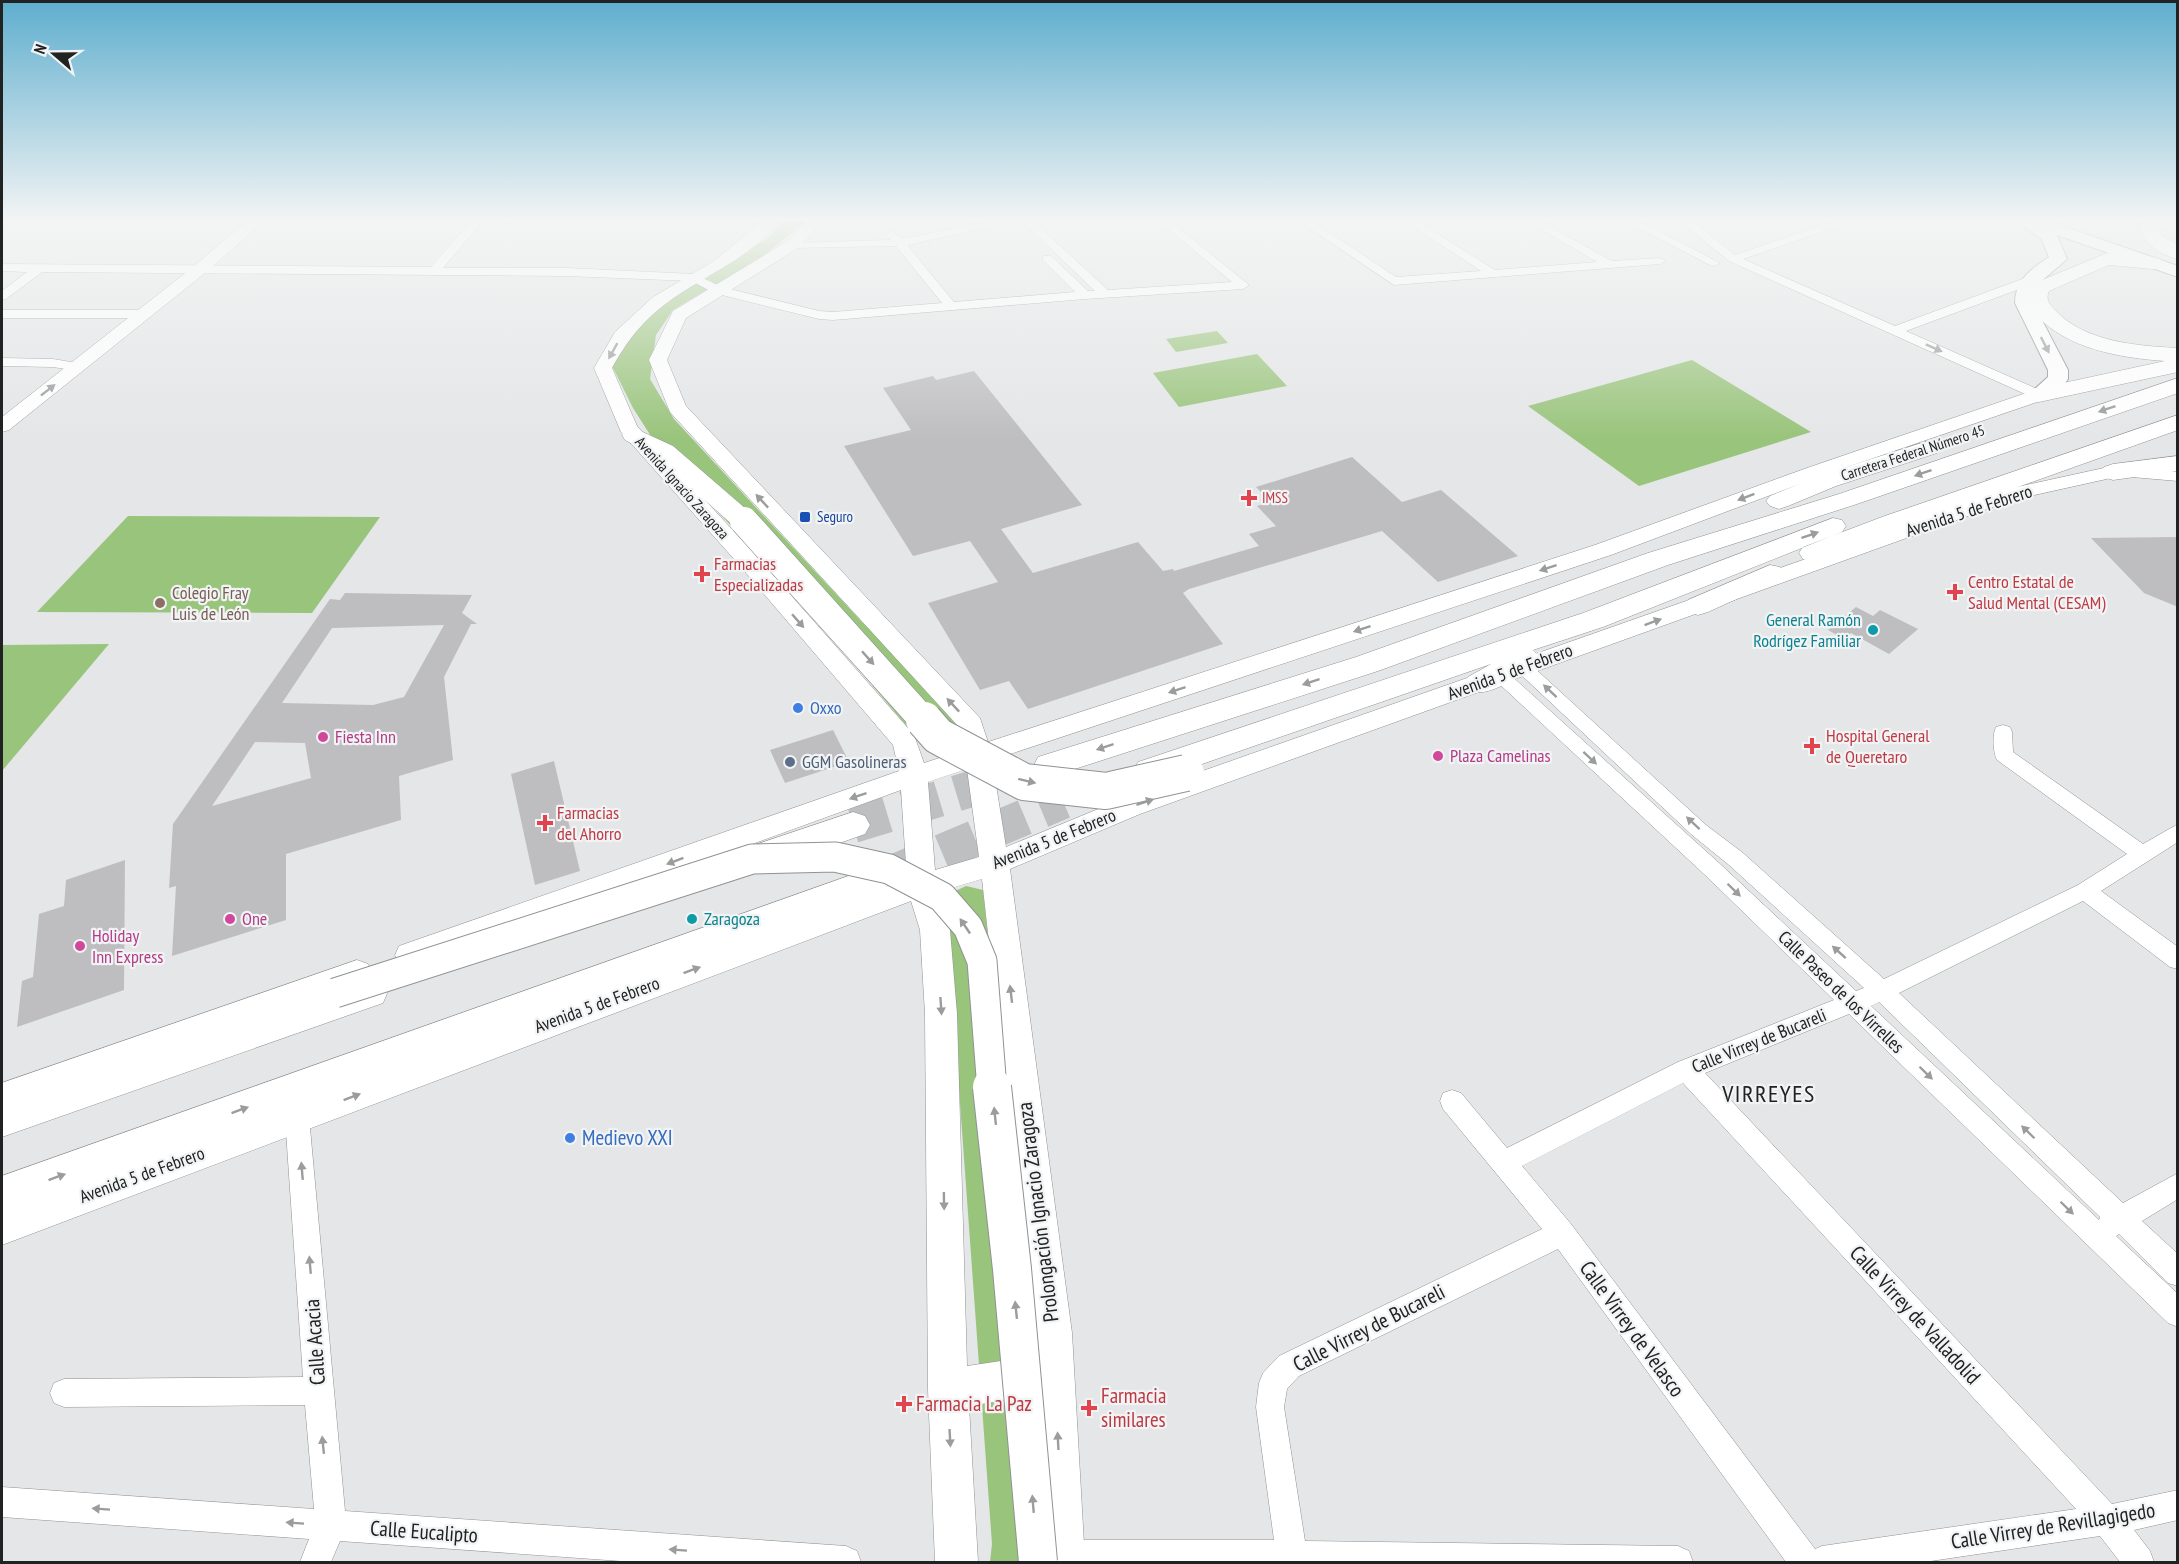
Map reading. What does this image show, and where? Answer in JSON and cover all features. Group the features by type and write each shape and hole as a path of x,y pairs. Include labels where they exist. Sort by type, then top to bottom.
{"highway":[{"path":"2038,294 2037,300 2044,311 2056,322 2086,338 2131,351 2178,356"},
{"path":"2039,395 2178,365"},
{"name":"Carretera Federal Número 45","path":"1658,559 1747,513 1827,481 2076,397 2178,377"},
{"path":"1050,765 1367,664 1658,559 1848,499 2178,384"},
{"name":"Avenida 5 de Febrero","path":"1063,801 1331,707 1593,620 1688,597 1794,540 1879,510 2017,455 2178,406"},
{"path":"1688,597 2178,422"},
{"path":"2007,495 2130,454 2178,431"},
{"path":"634,435 664,452 744,520 938,736 1024,782 1106,791 1186,773 1446,683 1593,620"},
{"path":"2113,472 2178,463"},
{"path":"1502,676 1593,620"},
{"path":"2,1118 853,825"},
{"name":"Avenida 5 de Febrero","path":"2,1197 871,882"}],"main road":[{"path":"2,426 169,294"},
{"name":"Avenida Ignacio Zaragoza","path":"669,294 658,301 627,330 603,368 628,428 742,554 905,742 914,776 922,887"},
{"path":"712,294 679,315 658,360 677,408 971,724 978,755"},
{"path":"2,1098 914,776 1603,550 1814,472 2039,395 2058,379 2058,370 2025,303 2023,294"},
{"name":"Avenida 5 de Febrero","path":"2,1227 886,897 994,864 1130,807 1502,676 1688,597 2007,495 2113,472"},
{"path":"742,554 754,561 770,564 788,558 797,549 797,544 786,526"},
{"name":"Prolongación Ignacio Zaragoza","path":"978,755 994,864 1051,1321 1055,1372 1055,1560"},
{"path":"162,1042 268,1014 752,859 835,856 889,868 942,897 968,927 982,961 990,1072 1012,1269 1055,1560"},
{"path":"922,887 935,930 941,1014 948,1389 956,1563"},
{"path":"948,1389 1055,1372"}],"street":[{"path":"734,294 819,315 1105,294"},
{"path":"941,294 951,306"},
{"path":"1812,294 2039,395"},
{"path":"1895,331 1992,294"},
{"path":"2,314 144,314"},
{"path":"2,362 53,363 78,367"},
{"path":"2113,472 2178,477"},
{"name":"Calle Paseo de los Virrelles","path":"1502,676 1737,859 1882,991 2178,1273"},
{"name":"Calle Paseo de los Virrelles","path":"1502,676 1711,868 2178,1313"},
{"path":"2003,732 2004,755 2142,854"},
{"name":"Calle Virrey de Bucareli","path":"1504,1162 1686,1070 1882,991 2085,891 2142,854 2175,837"},
{"path":"2085,891 2178,960"},
{"name":"Calle Virrey de Valladolid","path":"1686,1070 2107,1520 2139,1563"},
{"name":"Calle Virrey de Velasco","path":"1452,1101 1562,1233 1805,1563"},
{"name":"Calle Acacia","path":"297,1117 331,1526 315,1563"},
{"path":"2096,1235 2178,1185"},
{"name":"Calle Virrey de Bucareli","path":"1292,1556 1270,1407 1273,1383 1289,1366 1562,1233"},
{"path":"64,1393 318,1391"},
{"name":"Calle Eucalipto","path":"2,1502 846,1563"},
{"name":"Calle Virrey de Revillagigedo","path":"1822,1563 2107,1520 2178,1505"},
{"path":"1055,1560 1292,1556 1678,1563"}],"green space":[{"path":"672,294 700,294 673,310 656,335 650,379 674,419 862,622 925,683 965,737 926,749 822,626 654,441 633,408 611,364 657,303"},
{"path":"1217,331 1228,343 1176,352 1166,339"},
{"path":"1257,354 1287,386 1179,407 1153,373"},
{"path":"1692,360 1811,432 1639,486 1528,406"},
{"path":"128,516 380,517 312,613 37,612"},
{"path":"109,644 2,771 2,645"},
{"path":"966,886 983,890 1053,1551 1051,1562 990,1562 992,1544 945,896"}],"building":[{"path":"974,371 1082,505 1001,529 1033,573 1138,542 1163,571 1173,569 1174,571 1259,546 1249,534 1276,526 1257,506 1271,502 1256,487 1352,457 1402,502 1441,490 1518,556 1438,582 1382,531 1189,589 1183,593 1223,644 1028,709 1009,681 980,690 928,603 998,582 970,541 913,556 844,446 911,430 883,388 933,376 936,380"},
{"path":"2178,537 2178,607 2144,593 2091,538"},
{"name":"Fiesta Inn","path":"345,593 472,595 462,613 477,624 471,624 444,677 453,760 399,776 401,820 286,854 286,920 172,956 176,886 169,888 173,824 330,599 340,600","holes":["444,625 404,697 373,705 282,703 332,628","255,742 305,743 311,778 212,806"]},
{"name":"General Ramón Rodrígez Familiar","path":"1856,607 1873,616 1880,610 1918,629 1889,654 1851,633 1844,639 1828,630"},
{"path":"833,730 849,762 785,783 770,750"},
{"name":"Farmacias del Ahorro","path":"554,761 580,871 535,885 511,774"},
{"name":"Holiday Inn Express","path":"125,860 124,990 17,1027 22,981 33,977 39,914 64,906 66,880"}],"tunnel":[{"path":"853,825 1014,776"},
{"path":"892,873 1063,801"}],"place":[{"name":"IMSS","path":"1249,498"},
{"name":"Seguro","path":"805,517"},
{"name":"Farmacias Especializadas","path":"702,574"},
{"name":"Centro Estatal de Salud Mental (CESAM)","path":"1955,592"},
{"name":"Colegio Fray Luis de León","path":"160,603"},
{"name":"General Ramón Rodrígez Familiar","path":"1873,630"},
{"name":"Oxxo","path":"798,708"},
{"name":"Fiesta Inn","path":"323,737"},
{"name":"Hospital General de Queretaro","path":"1812,746"},
{"name":"Plaza Camelinas","path":"1438,756"},
{"name":"GGM Gasolineras","path":"790,762"},
{"name":"Farmacias del Ahorro","path":"545,823"},
{"name":"One","path":"230,919"},
{"name":"Zaragoza","path":"692,919"},
{"name":"Holiday Inn Express","path":"80,946"},
{"name":"Medievo XXI","path":"570,1138"},
{"name":"Farmacia La Paz","path":"904,1404"},
{"name":"Farmacia similares","path":"1089,1408"}],"district":[{"name":"VIRREYES","path":"1769,1094"}]}
